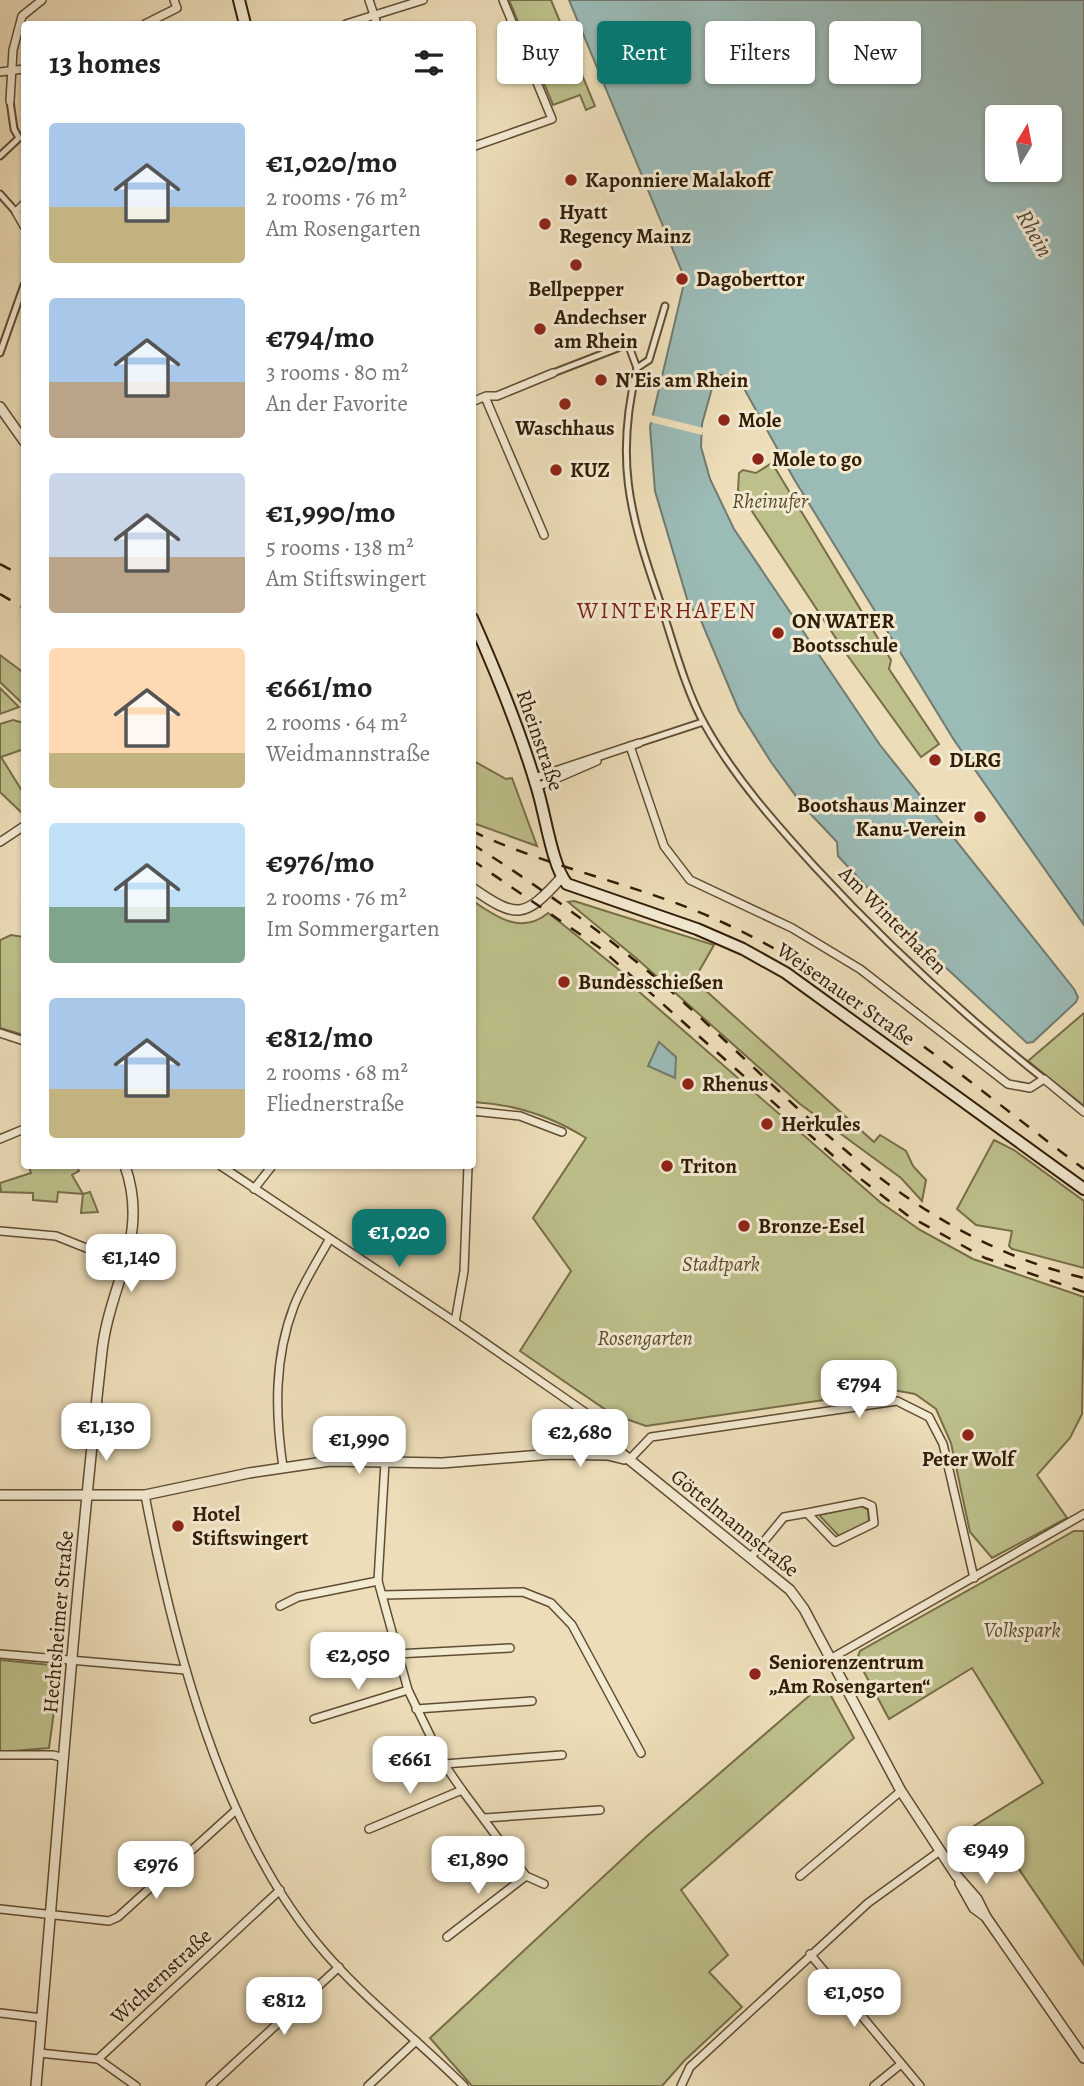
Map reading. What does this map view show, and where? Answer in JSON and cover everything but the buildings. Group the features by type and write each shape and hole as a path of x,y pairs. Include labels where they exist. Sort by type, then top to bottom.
{"main road":[{"path":"239,0 244,21"},
{"name":"Rheinstraße","path":"476,627 504,693 536,783 562,877"},
{"name":"Weisenauer Straße","path":"562,877 578,890 667,917 720,938 786,973 1084,1189"}],"street":[{"path":"0,156 19,138 14,129 10,101 10,73 22,16 42,0"},
{"path":"369,0 376,21"},
{"path":"355,21 424,0"},
{"path":"476,146 552,119 503,0"},
{"path":"150,21 175,4"},
{"path":"0,72 21,70"},
{"path":"0,194 21,221"},
{"path":"16,212 21,207"},
{"path":"0,353 21,294"},
{"path":"476,400 497,396 628,344 637,368 649,360 665,306"},
{"name":"Am Winterhafen","path":"637,368 628,413 625,452 630,509 703,722 741,781 871,927 947,999 1084,1112"},
{"path":"485,397 544,535"},
{"path":"0,407 21,437"},
{"path":"536,783 619,750 703,722"},
{"path":"630,746 664,846 690,880 792,928 860,969 1008,1084 1030,1088 1044,1079"},
{"path":"0,842 21,828"},
{"path":"476,891 499,907 517,911 534,904 562,877"},
{"path":"0,1033 21,1040"},
{"path":"476,1111 520,1116 562,1132"},
{"path":"0,1139 21,1130"},
{"name":"Hechtsheimer Straße","path":"36,2086 72,1659 102,1348 134,1228 133,1190 126,1169"},
{"path":"0,1495 145,1496 283,1466 330,1461 486,1461 554,1454 589,1446 609,1451 607,1433 602,1424 456,1322 226,1169"},
{"path":"254,1188 270,1169"},
{"path":"456,1322 464,1271 468,1169"},
{"path":"0,1231 56,1236 124,1264"},
{"path":"283,1466 277,1411 281,1352 293,1307 329,1240"},
{"path":"629,1460 650,1437 897,1401 929,1417 943,1444 974,1578"},
{"name":"Göttelmannstraße","path":"609,1451 629,1460 793,1593 901,1791 956,1875 977,1899 986,1917 1084,2058"},
{"path":"385,1462 378,1581 408,1690 444,1764 462,1790 526,1876 544,1884"},
{"path":"145,1496 186,1670 236,1810 280,1889 315,1941 339,1968 464,2086"},
{"path":"751,1557 784,1517 863,1502 872,1506 874,1523 835,1542 807,1513"},
{"path":"830,1658 1084,1514"},
{"path":"280,1606 299,1597 378,1581"},
{"path":"382,1595 523,1592 551,1603 572,1625 641,1753"},
{"path":"396,1654 510,1648"},
{"path":"0,1654 186,1670"},
{"path":"314,1720 408,1690"},
{"path":"416,1709 532,1701"},
{"path":"0,1755 53,1755 64,1758"},
{"path":"444,1764 562,1755"},
{"path":"369,1829 462,1790"},
{"path":"800,1876 901,1791"},
{"path":"0,1909 109,1921 118,1917 236,1810"},
{"path":"484,1818 600,1810"},
{"path":"681,2086 690,2067 810,1954 868,1903 940,1851"},
{"path":"447,1937 526,1876"},
{"name":"Wichernstraße","path":"98,2059 280,1889"},
{"path":"810,1954 920,2086"},
{"path":"210,2086 339,1968"},
{"path":"0,2013 42,2018"},
{"path":"368,2086 416,2041"},
{"path":"39,2053 98,2059 136,2086"},
{"path":"874,2086 901,2064"}],"green space":[{"path":"509,0 551,0 560,21 518,21"},
{"path":"583,77 595,106 586,110 580,95 553,105 544,84 583,84"},
{"name":"Rheinufer","path":"772,463 891,660 889,669 939,744 921,757 845,652 738,490 739,473 743,470 756,473"},
{"path":"0,655 21,671 21,702 0,682"},
{"path":"0,688 19,707 0,714"},
{"path":"13,720 21,722 21,750 1,757 21,789 21,812 0,792 0,724"},
{"path":"476,762 506,779 512,778 537,846 476,824"},
{"path":"574,901 714,945 694,980 874,1142 880,1135 906,1151 913,1166 926,1180 922,1201 901,1178 800,1104 636,958 568,902"},
{"name":"Stadtpark","path":"476,903 500,918 519,923 529,923 548,913 633,981 629,983 880,1202 920,1230 973,1259 1084,1297 1082,1414 1070,1438 1037,1475 1067,1518 992,1558 970,1532 951,1443 936,1409 915,1394 893,1390 646,1426 612,1414 520,1351 571,1271 533,1218 586,1138 532,1112 476,1102"},
{"path":"11,935 21,937 21,1034 0,1028 0,940"},
{"path":"1084,1013 1084,1106 1028,1061"},
{"path":"994,1140 1014,1150 1084,1201 1084,1268 1012,1249 1009,1246 1012,1231 976,1225 957,1209"},
{"path":"30,1169 78,1169 79,1171 72,1175 83,1194 58,1192 57,1202 33,1200 33,1193 1,1192 0,1183 31,1173"},
{"path":"90,1192 98,1212 81,1213 83,1194"},
{"path":"861,1506 868,1510 869,1523 840,1537 819,1515"},
{"name":"Volkspark","path":"1074,1531 1084,1531 1084,1965 1012,1859 992,1873 961,1834 1043,1783 972,1668 889,1719 857,1659 860,1651"},
{"path":"0,1660 60,1666 49,1748 0,1752"},
{"path":"824,1683 854,1738 681,1890 728,1955 709,1972 742,2007 684,2061 662,2086 472,2086 430,2038 646,1837"}],"water":[{"name":"Rhein","path":"569,0 1084,0 1084,925 954,740 794,479 741,383 734,376 720,375 714,381 702,424 701,447 710,479 734,529 880,745 1074,989 1078,997 1076,1002 1033,1042 1027,1043 914,938 838,856 837,842 804,807 739,711 697,611 690,609 655,491 650,427 685,279 604,84 691,84 691,21 597,21 597,67 583,34 583,21 578,21"},
{"path":"659,1042 676,1057 675,1078 648,1066"}],"pier":[{"path":"651,415 704,428 702,435 650,422"}],"railway":[{"path":"0,564 21,575"},
{"path":"0,594 21,606"},
{"path":"476,833 503,845 695,910 774,949 821,976 911,1037 1084,1169"},
{"path":"476,847 567,908 634,960 852,1156 903,1195 958,1229 1018,1257 1084,1278"},
{"path":"476,863 600,948 848,1169 907,1215 985,1258 1084,1292"}],"place":[{"name":"Kaponniere Malakoff","path":"571,180"},
{"name":"Hyatt Regency Mainz","path":"545,224"},
{"name":"Bellpepper","path":"576,265"},
{"name":"Dagoberttor","path":"682,279"},
{"name":"Andechser am Rhein","path":"540,329"},
{"name":"N'Eis am Rhein","path":"601,380"},
{"name":"Waschhaus","path":"565,404"},
{"name":"Mole","path":"724,420"},
{"name":"Mole to go","path":"758,459"},
{"name":"KUZ","path":"556,470"},
{"name":"ON WATER Bootsschule","path":"778,633"},
{"name":"DLRG","path":"935,760"},
{"name":"Bootshaus Mainzer Kanu-Verein","path":"980,817"},
{"name":"Bundesschießen","path":"564,982"},
{"name":"Rhenus","path":"688,1084"},
{"name":"Herkules","path":"767,1124"},
{"name":"Triton","path":"667,1166"},
{"name":"Bronze-Esel","path":"744,1226"},
{"name":"Peter Wolf","path":"968,1435"},
{"name":"Hotel Stiftswingert","path":"178,1526"},
{"name":"Seniorenzentrum „Am Rosengarten“","path":"755,1674"}],"district":[{"name":"WINTERHAFEN","path":"667,610"}],"park label":[{"name":"Rosengarten","path":"645,1338"}]}
